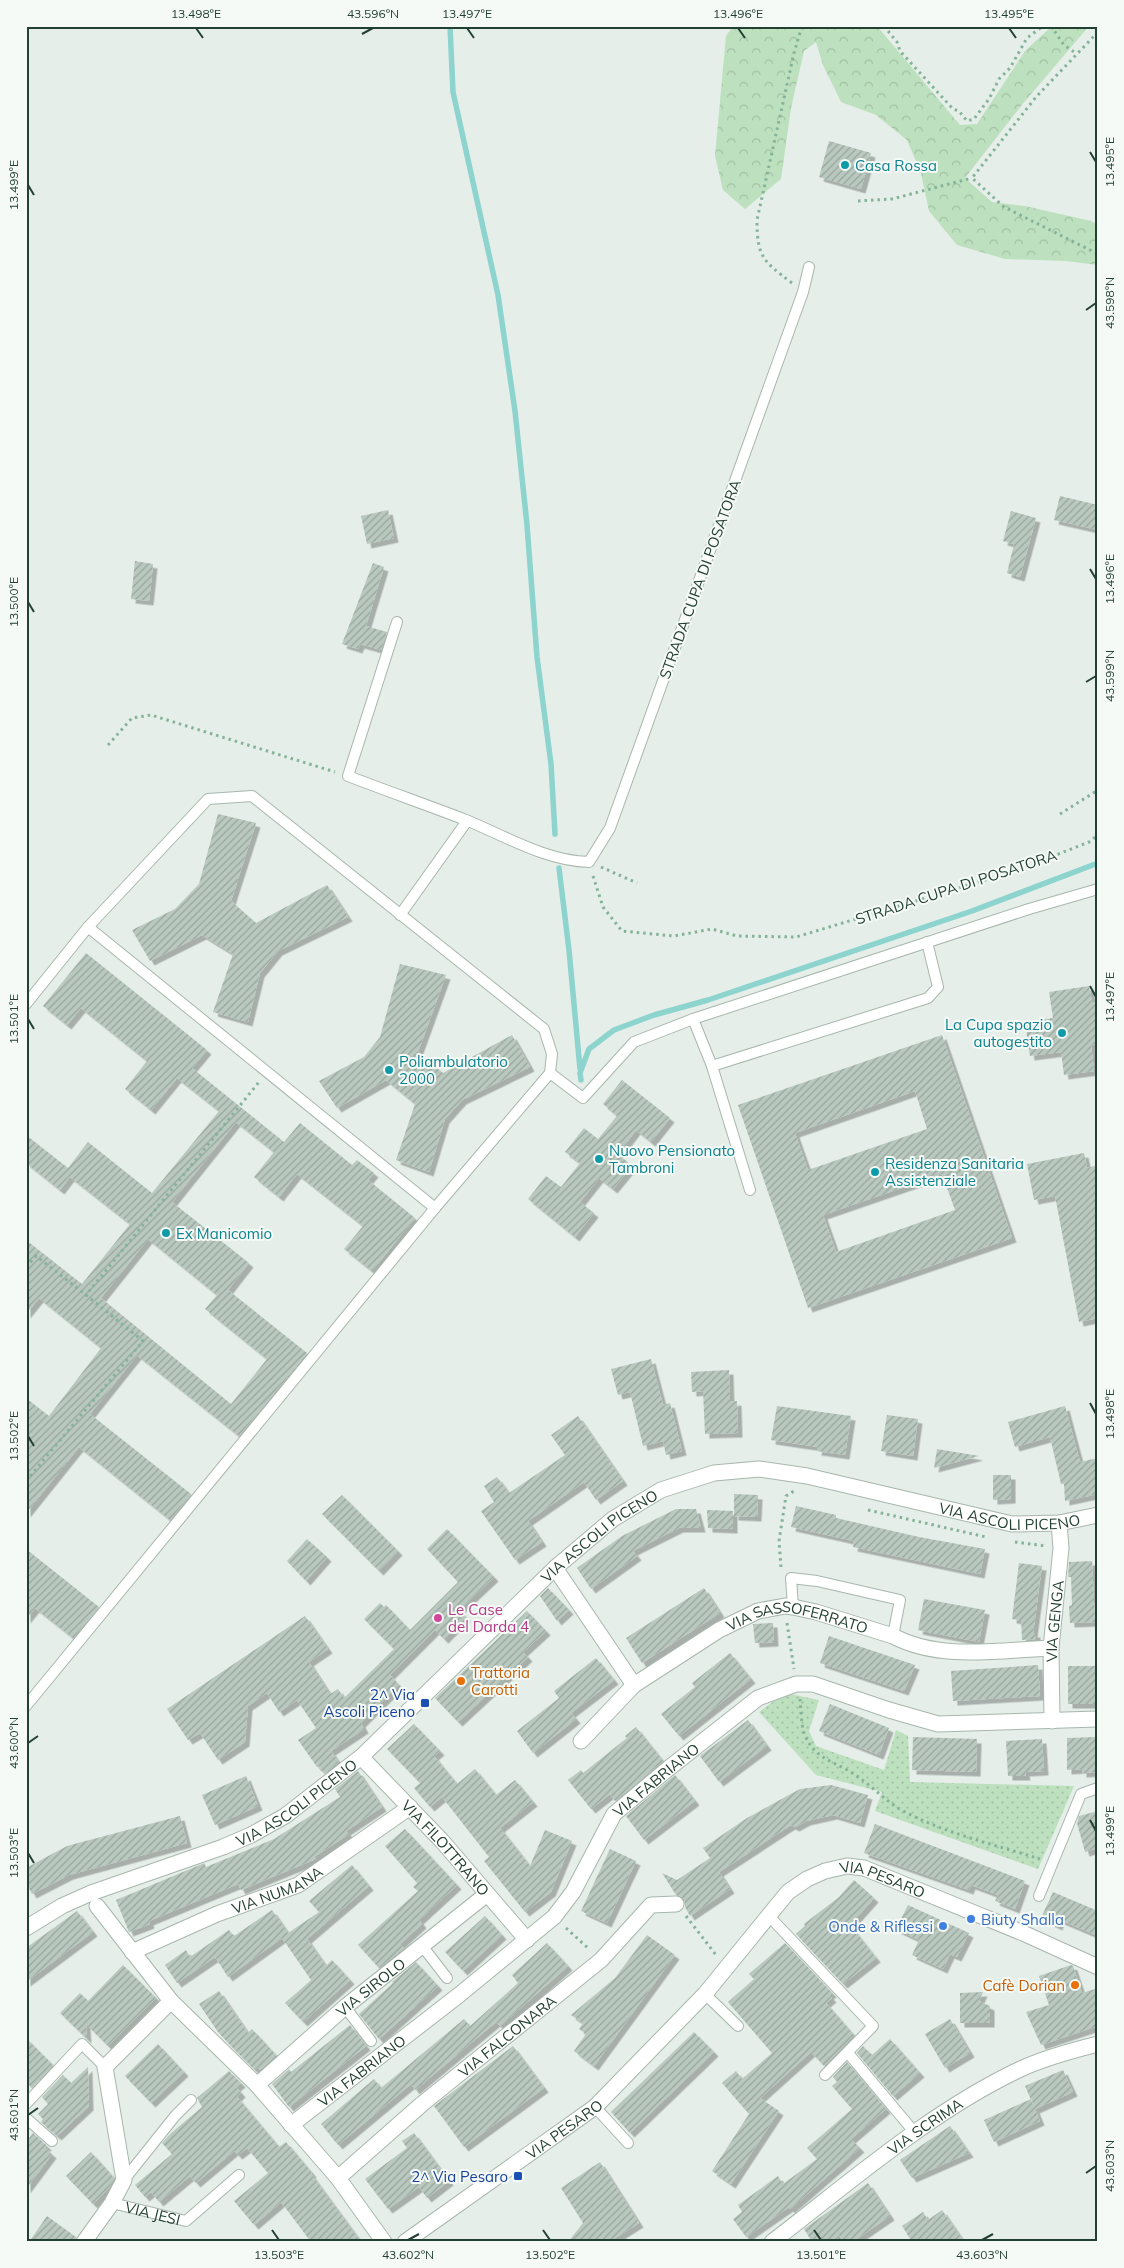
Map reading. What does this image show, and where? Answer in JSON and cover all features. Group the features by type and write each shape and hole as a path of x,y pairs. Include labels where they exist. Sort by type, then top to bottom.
{"street":[{"name":"VIA ASCOLI PICENO","path":"26,1928 62,1906 91,1893 224,1847 251,1835 285,1816 361,1757 555,1568 613,1519 661,1490 714,1473 759,1469 807,1476 1012,1524 1059,1523 1098,1515"},
{"name":"VIA GENGA","path":"1052,1721 1051,1648 1061,1548 1059,1523"},
{"path":"555,1568 634,1685"},
{"name":"VIA SASSOFERRATO","path":"581,1741 634,1685 719,1630 758,1611 785,1606 790,1612 816,1612 892,1636 904,1642 946,1652 1051,1648"},
{"name":"VIA FABRIANO","path":"291,2125 528,1940 554,1917 572,1892 614,1814 758,1698 798,1691 813,1684 889,1710 938,1724 1098,1719"},
{"name":"VIA FILOTTRANO","path":"361,1757 410,1807 528,1940"},
{"name":"VIA NUMANA","path":"132,1952 217,1914 298,1884 410,1807"},
{"name":"VIA PESARO","path":"405,2242 595,2107 705,1994 788,1892 807,1879 825,1871 847,1866 864,1868 1023,1933 1098,1967"},
{"name":"VIA SIROLO","path":"257,2085 345,2007 423,1947 487,1894"},
{"name":"VIA FALCONARA","path":"338,2178 422,2104 602,1960 651,1905 676,1904"},
{"path":"96,1906 171,2001 257,2085 338,2178 384,2242"},
{"path":"105,2067 171,2001"},
{"name":"VIA SCRIMA","path":"772,2242 915,2134 979,2090 1027,2066 1098,2044"},
{"name":"VIA JESI","path":"84,2242 112,2203 124,2180 105,2067"}],"lane":[{"name":"STRADA CUPA DI POSATORA","path":"589,862 610,828 803,292 809,268"},
{"path":"397,622 348,776 466,820 550,856 570,862 589,862"},
{"path":"26,1004 88,928 208,799 252,796 544,1029 552,1054 550,1073 435,1208 26,1706"},
{"path":"400,915 466,820"},
{"path":"550,1073 583,1098 634,1042 693,1019 1029,909 1098,889"},
{"path":"88,928 435,1208"},
{"path":"712,1066 928,998 938,987 927,942"},
{"path":"693,1019 712,1066 750,1190"},
{"path":"790,1612 790,1578 817,1581 900,1600 892,1636"},
{"path":"1039,1896 1080,1794 1098,1788"},
{"path":"768,1915 873,2026 825,2075"},
{"path":"423,1947 447,1978"},
{"path":"705,1994 738,2026"},
{"path":"345,2007 371,2041"},
{"path":"26,2104 82,2044 105,2067"},
{"path":"848,2053 915,2134"},
{"name":"VIA JESI","path":"124,2180 175,2116 191,2100"},
{"path":"595,2107 628,2143"},
{"path":"26,2118 52,2141"},
{"name":"VIA JESI","path":"112,2203 186,2221 239,2175"}],"path":[{"path":"802,26 794,53 757,220 757,244 767,264 803,292"},
{"path":"884,26 908,60 952,109 959,111 967,121 974,119 989,100 999,79 1010,68 1028,38 1042,26"},
{"path":"1052,26 1064,45 1077,54"},
{"path":"858,201 892,199 972,178 1036,97 1098,32"},
{"path":"972,178 1004,207 1098,254"},
{"path":"108,745 132,718 151,715 348,776"},
{"path":"1060,814 1098,790"},
{"name":"STRADA CUPA DI POSATORA","path":"589,862 603,907 622,932 674,936 712,929 737,936 796,937 1015,871 1089,842 1098,834"},
{"path":"589,862 637,883"},
{"path":"86,1295 267,1072"},
{"path":"26,1267 36,1256 143,1341 26,1481"},
{"path":"782,1569 779,1541 786,1496 794,1491 802,1493"},
{"path":"860,1508 922,1524 990,1538"},
{"path":"1009,1541 1061,1548"},
{"path":"790,1612 804,1733 820,1757 865,1782 889,1803 908,1814 944,1829 1053,1863"},
{"path":"676,1904 726,1967"},
{"path":"554,1917 602,1960"}],"green space":[{"path":"733,26 806,26 809,30 813,26 877,26 960,125 977,124 1025,51 1052,26 1089,26 1021,106 965,178 992,202 1025,206 1091,221 1098,225 1098,265 1066,261 1005,259 957,245 929,211 921,173 907,140 876,115 841,102 823,65 816,42 804,51 791,108 781,179 745,209 723,190 715,156 726,36"},
{"path":"790,1694 819,1700 809,1731 816,1746 884,1770 896,1730 908,1736 910,1782 1074,1786 1038,1869 875,1811 882,1792 816,1775 759,1712 778,1698"}],"building":[{"name":"Casa Rossa","path":"829,141 871,153 861,189 819,177"},
{"path":"1060,496 1098,505 1098,530 1054,520"},
{"path":"388,510 394,538 367,544 361,516"},
{"path":"1011,511 1036,518 1020,577 1007,573 1014,544 1003,541"},
{"path":"135,561 153,564 149,601 131,599"},
{"path":"373,563 384,567 366,626 387,632 381,650 360,644 358,649 342,644"},
{"path":"218,814 256,823 231,901 256,923 327,885 348,917 278,951 260,973 248,1022 213,1012 233,954 202,935 150,961 132,930 175,909 199,884"},
{"name":"Ex Manicomio","path":"86,953 207,1050 192,1068 284,1142 300,1123 352,1165 357,1160 374,1173 368,1180 415,1218 372,1271 344,1249 363,1226 297,1174 279,1197 254,1177 274,1152 236,1122 172,1202 249,1263 228,1290 307,1353 239,1436 137,1355 90,1414 191,1494 170,1520 79,1447 26,1513 26,1398 49,1416 101,1348 39,1298 26,1314 26,1240 82,1284 130,1224 70,1177 60,1190 26,1163 26,1135 68,1168 88,1142 152,1193 219,1111 177,1078 151,1110 125,1089 147,1061 81,1008 67,1025 43,1006","holes":["148,1239 217,1295 205,1309 267,1359 231,1404 101,1298"]},
{"name":"Poliambulatorio 2000","path":"400,964 446,975 418,1052 443,1073 512,1035 530,1067 462,1100 445,1119 429,1172 396,1160 415,1104 386,1080 337,1108 319,1081 364,1057 380,1037"},
{"name":"La Cupa spazio autogestito","path":"1089,986 1092,1003 1098,1002 1098,1044 1091,1045 1094,1071 1064,1075 1061,1052 1030,1056 1025,1022 1053,1018 1049,992"},
{"name":"Residenza Sanitaria Assistenziale","path":"942,1035 1012,1238 808,1308 738,1105","holes":["915,1091 927,1129 808,1170 795,1133","942,1174 955,1210 836,1252 823,1215"]},
{"name":"Nuovo Pensionato Tambroni","path":"622,1080 670,1118 651,1142 636,1130 618,1154 632,1166 613,1189 599,1178 580,1202 594,1213 575,1237 528,1199 546,1176 561,1187 580,1163 565,1152 584,1128 598,1139 617,1116 603,1104"},
{"path":"1084,1153 1087,1168 1098,1165 1098,1318 1079,1322 1055,1196 1034,1200 1027,1164"},
{"path":"651,1359 663,1405 670,1403 682,1451 666,1455 663,1441 643,1446 630,1392 618,1395 611,1369"},
{"path":"729,1370 730,1402 737,1401 738,1433 705,1434 703,1391 692,1392 691,1372"},
{"path":"777,1406 851,1416 845,1455 817,1451 818,1447 771,1440"},
{"path":"1065,1406 1080,1462 1098,1458 1098,1494 1065,1501 1064,1484 1061,1484 1050,1437 1015,1447 1008,1422"},
{"path":"887,1415 918,1419 913,1456 881,1451"},
{"path":"578,1416 623,1481 596,1500 584,1482 528,1521 542,1542 515,1560 481,1511 494,1502 484,1486 497,1477 509,1493 565,1455 551,1435"},
{"path":"937,1449 979,1456 934,1468"},
{"path":"993,1475 1011,1475 1011,1499 993,1500"},
{"path":"734,1494 758,1495 757,1517 734,1516"},
{"path":"342,1495 398,1551 379,1571 322,1514"},
{"path":"796,1506 836,1515 836,1518 919,1537 985,1549 980,1574 853,1547 854,1541 791,1527"},
{"path":"676,1509 696,1509 701,1528 679,1528 633,1551 637,1556 591,1589 577,1568 622,1536"},
{"path":"707,1510 733,1511 733,1529 708,1528"},
{"path":"447,1529 494,1577 459,1610 466,1617 444,1639 435,1630 390,1675 399,1685 361,1723 364,1729 331,1751 339,1762 324,1774 298,1740 316,1728 297,1700 279,1712 267,1693 248,1706 245,1742 218,1760 200,1733 188,1740 167,1709 305,1616 328,1649 309,1662 330,1694 338,1689 344,1698 394,1649 364,1619 380,1603 384,1607 386,1605 410,1630 458,1582 427,1549"},
{"path":"307,1539 327,1557 306,1581 287,1561"},
{"path":"26,1549 99,1607 73,1638 35,1608 26,1619"},
{"path":"1092,1561 1095,1622 1070,1623 1069,1606 1072,1605 1071,1577 1068,1577 1069,1562"},
{"path":"1019,1563 1042,1566 1033,1633 1036,1633 1036,1639 1022,1640 1021,1620 1012,1619"},
{"path":"548,1588 569,1610 557,1621 540,1596"},
{"path":"704,1588 720,1613 642,1663 626,1638"},
{"path":"924,1599 985,1610 979,1642 918,1630"},
{"path":"527,1611 546,1631 523,1652 528,1657 458,1722 435,1698"},
{"path":"773,1623 774,1642 755,1643 753,1624"},
{"path":"829,1636 915,1665 904,1691 820,1663"},
{"path":"730,1653 751,1679 679,1736 661,1714 695,1687 692,1683"},
{"path":"596,1658 614,1680 571,1713 576,1719 533,1753 517,1731 559,1698 554,1691"},
{"path":"1038,1665 1040,1696 953,1701 951,1671"},
{"path":"1068,1666 1098,1666 1098,1704 1068,1704"},
{"path":"830,1704 889,1728 879,1755 819,1731"},
{"path":"748,1720 767,1746 719,1782 700,1756"},
{"path":"414,1724 440,1751 434,1756 457,1784 475,1769 496,1795 515,1780 533,1802 500,1828 530,1866 545,1830 572,1841 551,1892 525,1912 484,1861 489,1857 442,1797 430,1807 414,1788 420,1783 387,1749"},
{"path":"636,1727 663,1761 615,1801 610,1794 591,1809 568,1780 581,1770 583,1773 627,1738 625,1736"},
{"path":"913,1737 977,1739 976,1772 912,1770"},
{"path":"1096,1737 1098,1772 1082,1773 1082,1769 1067,1770 1067,1738"},
{"path":"1042,1739 1044,1771 1025,1772 1026,1776 1008,1776 1006,1741"},
{"path":"358,1771 382,1807 346,1831 349,1834 314,1857 316,1859 241,1890 238,1884 149,1921 150,1924 129,1932 116,1900 204,1863 206,1867 274,1839 340,1797 335,1789"},
{"path":"675,1775 695,1801 644,1840 626,1816"},
{"path":"246,1776 258,1806 215,1825 202,1795"},
{"path":"831,1785 868,1795 860,1823 833,1815 806,1821 795,1827 791,1825 719,1872 730,1889 690,1916 685,1907 684,1899 676,1895 662,1873 677,1880 710,1858 703,1848 747,1818 800,1789"},
{"path":"1098,1811 1098,1848 1085,1852 1077,1823 1079,1816"},
{"path":"180,1816 187,1843 69,1875 32,1894 26,1883 26,1868 67,1846"},
{"path":"875,1824 1025,1881 1015,1909 995,1901 998,1895 971,1885 969,1890 864,1853"},
{"path":"405,1829 457,1885 419,1920 422,1924 400,1944 404,1948 379,1968 358,1945 418,1891 413,1887 417,1883 385,1846"},
{"path":"610,1849 636,1861 607,1923 581,1911"},
{"path":"352,1865 369,1886 307,1939 326,1966 332,1960 350,1980 303,2022 285,2003 311,1980 282,1938 228,1977 215,1957 177,1983 165,1965 186,1950 190,1957 229,1930 234,1936 272,1910 288,1933 319,1912 309,1901"},
{"path":"854,1880 874,1898 850,1925 876,1958 843,1984 796,1934 805,1926 804,1924 839,1897"},
{"path":"1053,1892 1098,1911 1098,1936 1060,1920 1058,1926 1041,1918"},
{"path":"908,1905 969,1933 957,1957 950,1954 943,1969 912,1955 919,1940 896,1929"},
{"path":"77,1911 93,1932 26,1982 26,1948"},
{"path":"485,1916 502,1935 463,1971 445,1952"},
{"path":"647,1935 675,1955 594,2066 574,2051 586,2034 579,2029 583,2023 571,2015 615,1978"},
{"path":"547,1943 568,1966 500,2026 496,2022 415,2090 411,2084 338,2145 321,2124 374,2079 381,2088 464,2019 470,2026 518,1983 512,1975"},
{"path":"785,1943 832,1993 829,1995 832,1998 826,2003 854,2035 824,2066 811,2052 760,2098 779,2111 731,2184 712,2171 749,2114 722,2083 736,2071 742,2079 772,2053 728,2002 754,1979 749,1974"},
{"path":"416,1962 438,1986 379,2039 359,2014"},
{"path":"123,1965 156,1998 108,2046 86,2024 87,2039 60,2013 80,1993 88,2001"},
{"path":"1071,1965 1082,1993 1098,1988 1098,2026 1041,2045 1026,2012 1049,2005 1039,1976"},
{"path":"219,1991 248,2033 252,2029 276,2055 260,2070 258,2067 255,2070 218,2032 199,2004"},
{"path":"983,1992 979,2001 990,2006 990,2023 960,2023 960,1993"},
{"path":"950,2019 970,2053 945,2068 925,2034"},
{"path":"350,2025 366,2046 289,2107 272,2084 289,2069 291,2072"},
{"path":"694,2032 714,2052 630,2133 611,2112"},
{"path":"26,2038 53,2065 32,2088 26,2082"},
{"path":"890,2039 920,2073 893,2096 857,2053 863,2046 872,2055"},
{"path":"158,2044 184,2072 151,2103 125,2076"},
{"path":"513,2046 544,2088 464,2147 434,2106"},
{"path":"847,2062 886,2109 851,2139 860,2148 790,2209 789,2207 746,2237 733,2219 742,2212 738,2205 778,2176 783,2184 817,2159 807,2148 852,2109 832,2086 837,2082 833,2077"},
{"path":"88,2067 89,2106 57,2136 41,2122 43,2119 38,2114 48,2104 42,2097 63,2075 71,2083"},
{"path":"1063,2070 1073,2092 1035,2109 1025,2086"},
{"path":"229,2071 241,2083 236,2087 241,2093 237,2097 279,2147 286,2142 312,2173 361,2242 311,2242 281,2202 254,2225 234,2201 268,2173 247,2148 238,2155 234,2151 196,2183 190,2176 159,2202 151,2192 145,2197 135,2185 172,2154 162,2143 202,2107 197,2098"},
{"path":"1031,2099 1040,2121 994,2142 984,2120"},
{"path":"950,2126 969,2153 912,2178 900,2160"},
{"path":"33,2133 47,2146 45,2148 52,2154 26,2189 26,2142"},
{"path":"414,2133 449,2181 427,2198 419,2187 388,2209 365,2179 407,2148 402,2141"},
{"path":"91,2152 114,2178 109,2188 93,2204 66,2176"},
{"path":"600,2162 639,2223 609,2242 568,2242 583,2223 561,2188"},
{"path":"868,2183 890,2216 852,2242 843,2242 839,2235 830,2242 812,2242 804,2229"},
{"path":"942,2210 964,2242 912,2242 902,2226 923,2212 928,2220"},
{"path":"47,2216 76,2237 75,2242 29,2242"}],"waterway":[{"path":"450,26 453,92 498,295 515,411 527,525 537,657 551,764 555,834"},
{"path":"581,1080 580,1073 589,1049 614,1030 654,1015 708,1000 972,911 1098,863"},
{"path":"559,868 580,1069"}],"place":[{"name":"Casa Rossa","path":"845,165"},
{"name":"La Cupa spazio autogestito","path":"1062,1033"},
{"name":"Poliambulatorio 2000","path":"389,1070"},
{"name":"Nuovo Pensionato Tambroni","path":"599,1159"},
{"name":"Residenza Sanitaria Assistenziale","path":"875,1172"},
{"name":"Ex Manicomio","path":"166,1233"},
{"name":"Le Case del Darda 4","path":"438,1618"},
{"name":"Trattoria Carotti","path":"461,1681"},
{"name":"2^ Via Ascoli Piceno","path":"425,1703"},
{"name":"Biuty Shalla","path":"971,1919"},
{"name":"Onde & Riflessi","path":"943,1926"},
{"name":"Cafè Dorian","path":"1075,1985"},
{"name":"2^ Via Pesaro","path":"518,2176"}]}
